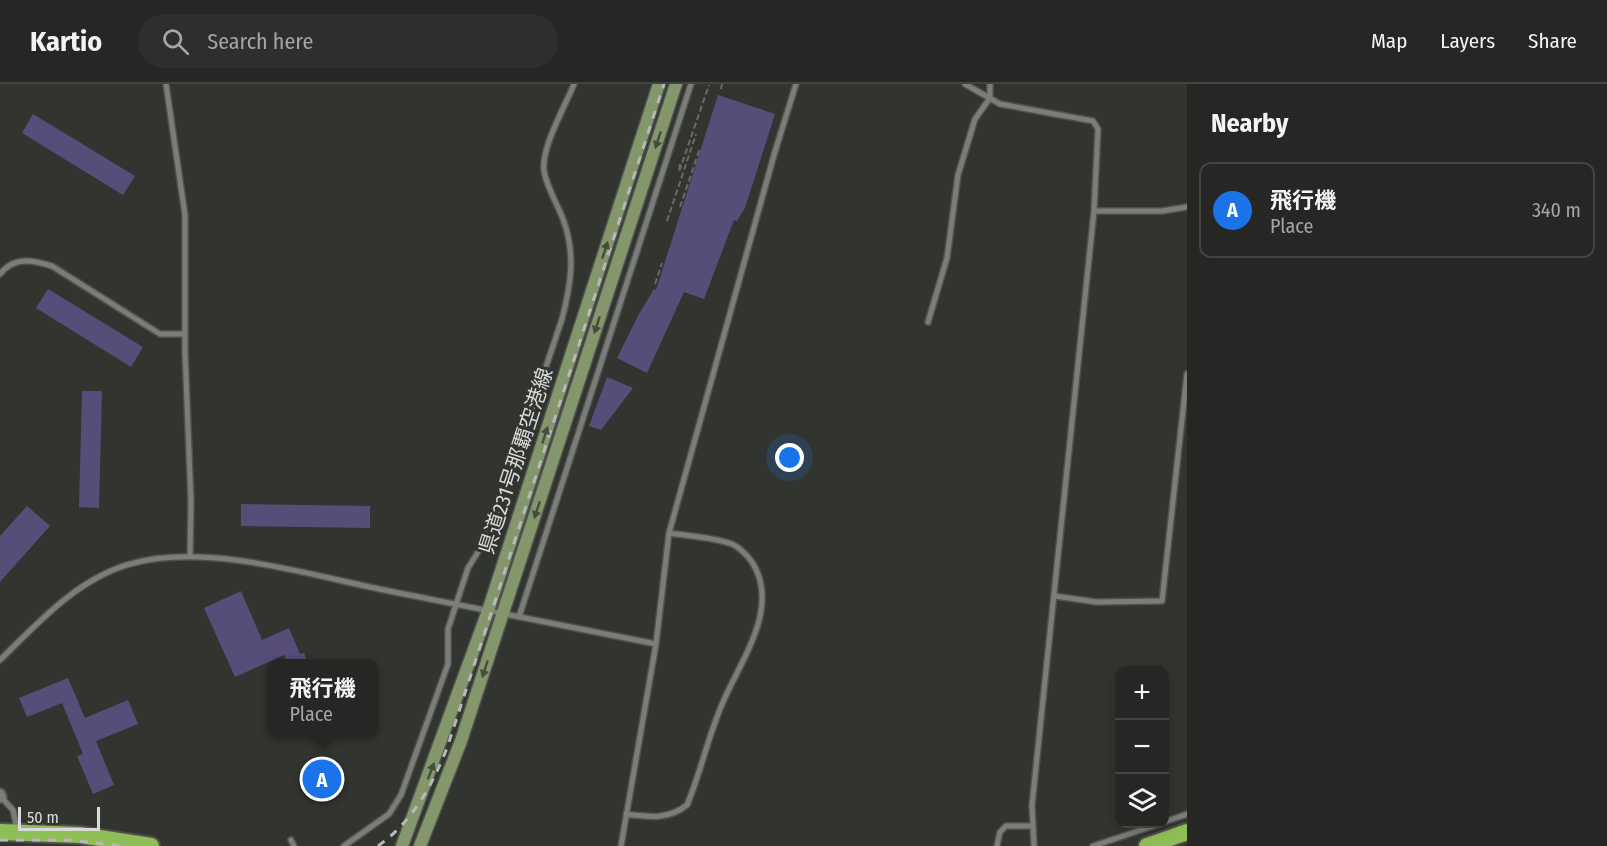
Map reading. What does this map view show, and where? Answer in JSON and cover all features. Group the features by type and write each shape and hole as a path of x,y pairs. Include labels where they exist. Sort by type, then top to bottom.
{"highway":[{"path":"1147,846 1187,832"},
{"path":"11,837 80,835 151,846"}],"main road":[{"name":"県道231号那覇空港線","path":"402,846 451,719 488,611 659,84"},
{"name":"県道231号那覇空港線","path":"420,846 461,741 676,84"},
{"path":"396,846 409,825"}],"lane":[{"path":"166,84 185,215 190,556"},
{"path":"344,846 389,814 400,795 448,664 448,629 468,568 491,531 570,287 573,262 570,242 544,170 546,151 574,84"},
{"path":"519,617 690,84"},
{"path":"621,846 656,644 669,533 796,84"},
{"path":"965,84 1000,104 1093,121 1098,129 1094,211 1032,805 1034,846"},
{"path":"928,322 947,258 958,175 975,119 990,98 990,84"},
{"path":"1094,211 1162,211 1187,207"},
{"path":"0,274 5,267 18,261 33,260 52,266 160,334 185,334"},
{"path":"1055,596 1096,602 1162,600 1187,374"},
{"path":"626,814 651,818 668,816 687,805 718,713 755,635 761,612 763,591 758,572 749,558 733,544 669,533"},
{"path":"0,660 57,605 101,576 136,562 190,556 245,562 656,644"},
{"path":"0,795 13,810 11,837"},
{"path":"1169,820 1187,814"},
{"path":"997,846 1000,832 1006,826 1032,826"},
{"path":"1093,846 1147,828"}],"path":[{"path":"721,89 722,84"},
{"path":"680,164 679,172 709,85"},
{"path":"667,221 696,134"},
{"path":"680,207 700,148"},
{"path":"655,284 662,263"}],"building":[{"path":"718,95 775,114 745,208 737,221 734,220 704,299 684,292 647,373 617,358 639,314 654,289 656,290"},
{"path":"33,114 135,176 123,195 22,133"},
{"path":"48,289 143,347 131,367 36,308"},
{"path":"607,377 633,388 601,430 589,426"},
{"path":"82,391 102,391 99,508 79,507"},
{"path":"241,504 370,506 370,528 241,526"},
{"path":"27,506 50,526 0,582 0,536"},
{"path":"241,591 262,640 289,628 300,654 304,653 306,659 286,659 284,655 275,659 267,659 267,663 235,677 204,608"},
{"path":"68,678 85,718 128,700 138,724 96,741 114,785 93,794 77,756 83,754 62,703 27,717 19,698"}],"railway":[{"path":"378,846 401,826 420,802 447,748 664,84"},
{"path":"0,840 70,840 123,846"}],"place":[{"name":"飛行機","path":"322,779"}]}
